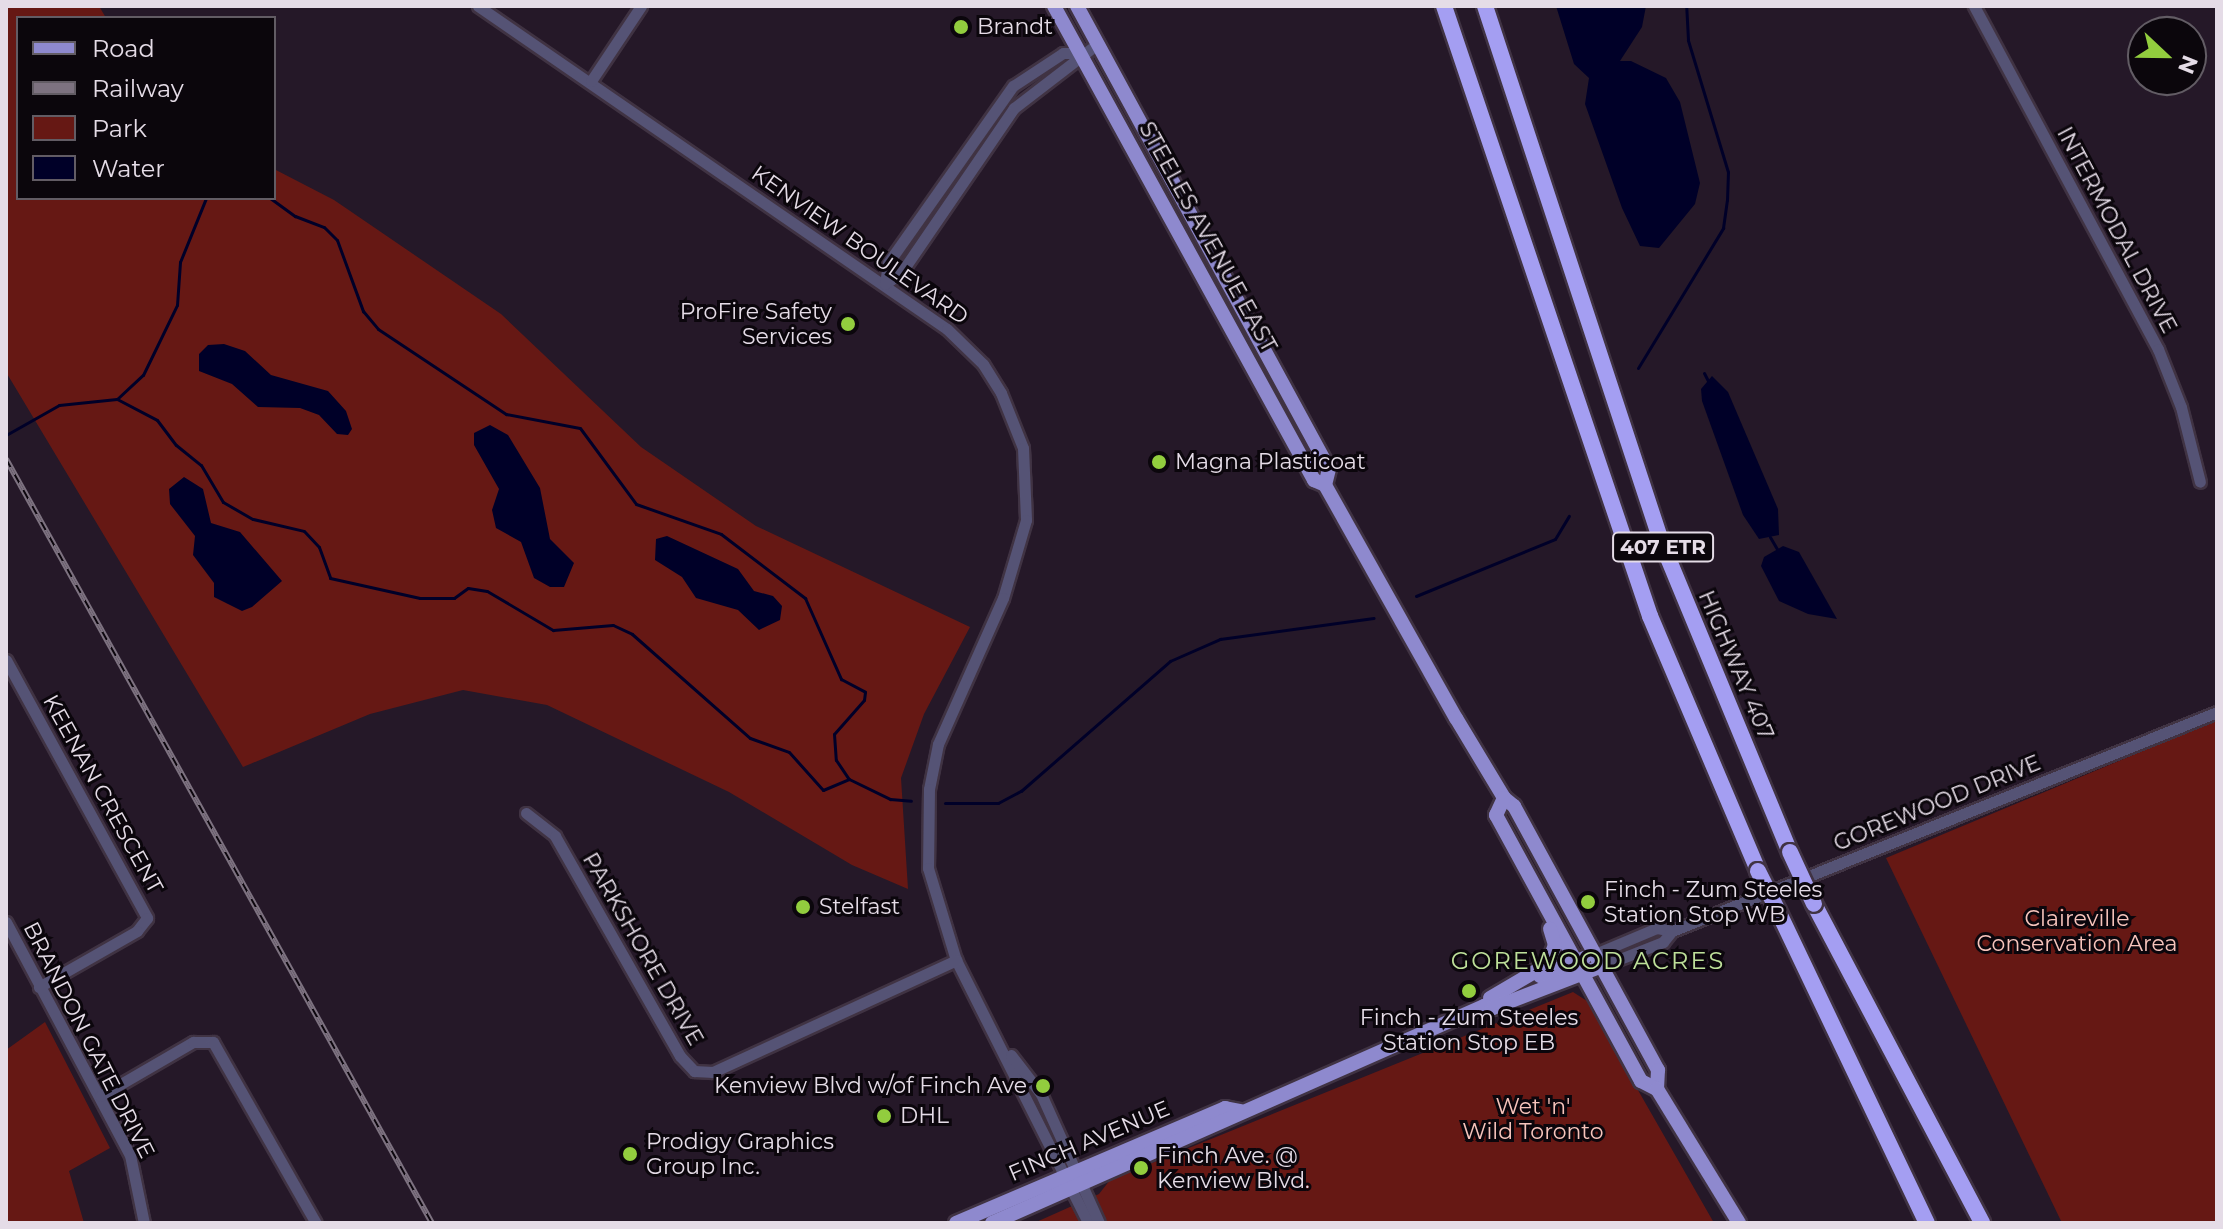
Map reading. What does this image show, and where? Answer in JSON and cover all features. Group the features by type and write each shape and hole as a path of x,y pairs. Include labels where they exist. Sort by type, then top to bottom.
{"highway":[{"name":"407 ETR","path":"1444,6 1650,616 1758,871 1927,1223"},
{"name":"HIGHWAY 407","path":"1485,6 1661,541 1814,904 1982,1223"}],"main road":[{"name":"STEELES AVENUE EAST","path":"1054,6 1314,480 1325,485 1504,798 1514,806 1658,1070 1657,1089"},
{"name":"STEELES AVENUE EAST","path":"1077,6 1329,469 1325,485"},
{"name":"STEELES AVENUE EAST","path":"1504,798 1496,815 1641,1081 1657,1089 1739,1223"},
{"path":"1487,1002 1544,969 1551,959 1555,939 1540,911 1540,896"},
{"name":"FINCH AVENUE","path":"992,1223 1230,1122 1241,1111 1487,1002 1598,960"},
{"name":"FINCH AVENUE","path":"956,1223 1225,1108 1241,1111"}],"street":[{"name":"KENVIEW BOULEVARD","path":"478,6 947,329 983,364 1014,424 1028,481 1027,512 1015,567 938,744 929,789 928,868 956,960 996,1035 1041,1094 1078,1186"},
{"path":"591,81 641,6"},
{"name":"INTERMODAL DRIVE","path":"1974,6 2158,349 2181,407 2200,482"},
{"path":"885,284 901,273 1014,108 1080,53 1097,44"},
{"path":"885,284 888,263 1013,86 1037,67 1063,53 1080,53"},
{"path":"980,129 994,138"},
{"name":"KEENAN CRESCENT","path":"6,660 147,918 137,931 39,987"},
{"name":"GOREWOOD DRIVE","path":"1598,960 1663,942 1672,931 2217,712"},
{"name":"PARKSHORE DRIVE","path":"526,813 555,836 680,1056 694,1071 713,1072 956,960"},
{"name":"BRANDON GATE DRIVE","path":"6,922 130,1155 144,1223"},
{"path":"100,1096 193,1042 213,1042 316,1223"},
{"path":"1078,1186 1088,1223"},
{"path":"1078,1186 1099,1223"}],"green space":[{"path":"6,6 99,6 105,16 16,16 16,200 276,200 276,170 334,200 501,314 641,447 756,526 970,627 924,714 901,778 908,889 852,865 729,792 547,705 463,690 370,714 243,767 6,372"},
{"name":"Claireville Conservation Area","path":"2217,720 2217,1223 2062,1223 1886,858"},
{"name":"Wet 'n' Wild Toronto","path":"1573,992 1587,1001 1714,1223 1034,1223 1099,1194 1110,1180"},
{"path":"45,1022 110,1148 69,1171 84,1223 6,1223 6,1050"}],"water":[{"path":"1556,6 1646,6 1642,27 1620,61 1631,61 1666,78 1680,102 1700,183 1695,204 1659,248 1640,246 1622,208 1585,104 1589,78 1574,64"},
{"path":"224,344 245,351 271,375 328,391 346,411 352,429 348,435 337,434 319,415 300,408 258,407 232,384 199,371 199,354 208,345"},
{"path":"1712,376 1728,392 1778,509 1779,535 1759,539 1743,515 1702,401 1701,389"},
{"path":"490,425 508,435 540,488 550,539 574,563 564,587 550,587 534,578 521,542 496,528 492,510 499,489 474,445 474,433"},
{"path":"184,477 203,489 211,523 240,532 282,581 252,607 242,611 214,597 214,583 193,555 195,536 170,504 169,489"},
{"path":"667,536 738,569 754,591 773,596 782,606 780,620 759,630 738,610 696,598 682,577 655,560 656,539"},
{"path":"1783,546 1799,552 1837,619 1808,614 1779,601 1761,566 1764,557"}],"waterway":[{"path":"1638,368 1723,228 1727,200 1728,172 1688,40 1686,6"},
{"path":"6,435 59,405 117,399 143,375 177,305 180,262 205,200"},
{"path":"273,200 295,216 324,227 337,240 363,311 378,329 506,414 580,428 636,504 721,534 805,598 841,679 865,692 864,700 834,734 836,760 849,779 890,799 911,801"},
{"path":"1704,373 1708,381"},
{"path":"117,399 157,420 176,445 201,465 223,502 253,519 304,531 319,547 330,578 420,598 454,598 468,588 487,591 553,630 613,625 632,634 750,738 789,752 823,790 849,779"},
{"path":"1416,596 1555,539 1569,516"},
{"path":"1770,537 1778,551"},
{"path":"945,803 998,803 1021,791 1170,661 1220,639 1374,618"}],"railway":[{"path":"6,459 432,1223"}],"place":[{"name":"Brandt","path":"961,27"},
{"name":"ProFire Safety Services","path":"848,324"},
{"name":"Magna Plasticoat","path":"1159,462"},
{"name":"Finch - Zum Steeles Station Stop WB","path":"1588,902"},
{"name":"Stelfast","path":"803,907"},
{"name":"Finch - Zum Steeles Station Stop EB","path":"1469,991"},
{"name":"Kenview Blvd w/of Finch Ave","path":"1043,1086"},
{"name":"DHL","path":"884,1116"},
{"name":"Prodigy Graphics Group Inc.","path":"630,1154"},
{"name":"Finch Ave. @ Kenview Blvd.","path":"1141,1168"}],"district":[{"name":"GOREWOOD ACRES","path":"1588,961"}]}
